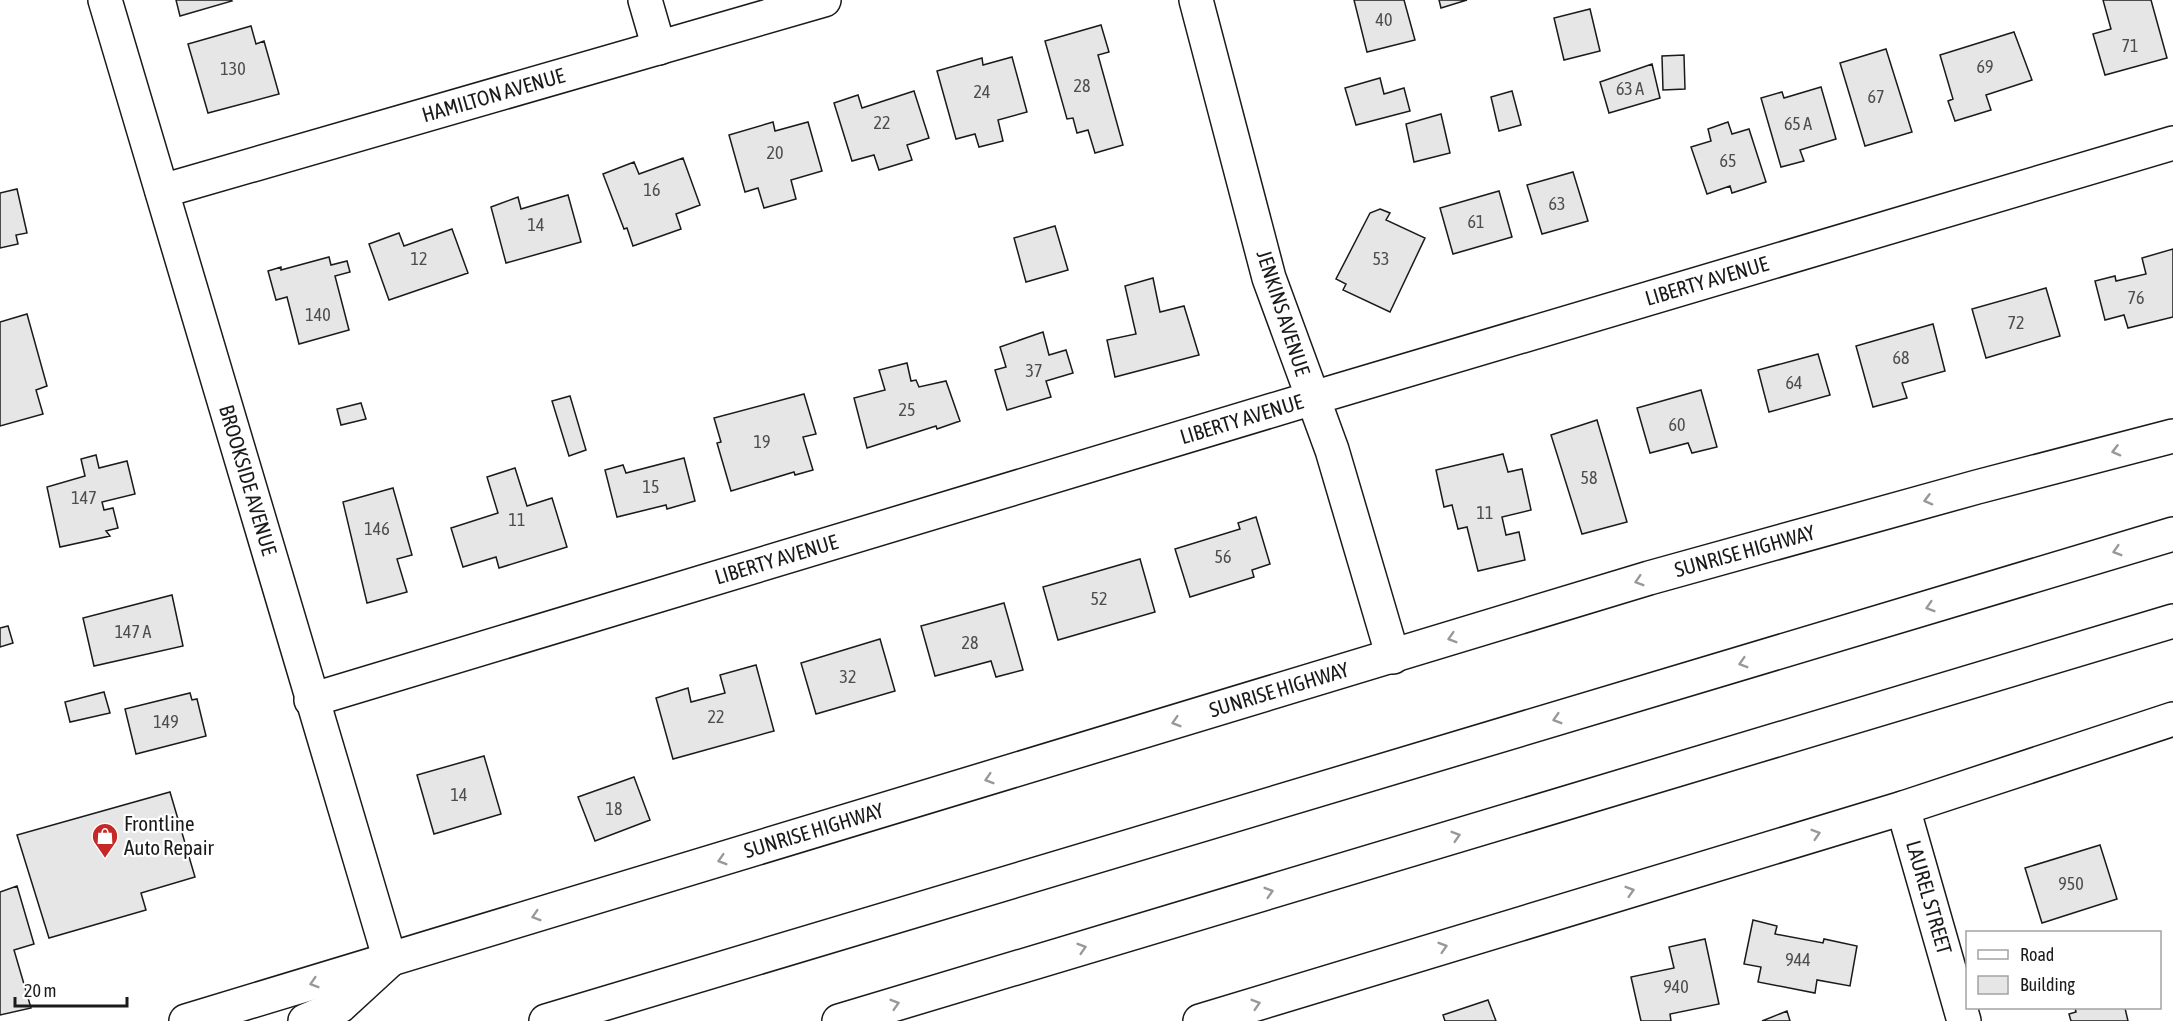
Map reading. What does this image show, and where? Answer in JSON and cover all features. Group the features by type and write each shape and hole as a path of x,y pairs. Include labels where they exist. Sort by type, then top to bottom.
{"main road":[{"name":"BROOKSIDE AVENUE","path":"105,0 390,960"},
{"path":"645,0 659,48"},
{"name":"HAMILTON AVENUE","path":"162,191 824,0"},
{"name":"JENKINS AVENUE","path":"1196,0 1269,278 1332,450 1393,657"},
{"name":"LIBERTY AVENUE","path":"311,700 2173,142"},
{"name":"SUNRISE HIGHWAY","path":"186,1021 1393,657 1660,574 2173,436"},
{"path":"546,1021 2173,534"},
{"path":"839,1021 2173,621"},
{"path":"1200,1021 1903,808 2173,719"},
{"name":"LAUREL STREET","path":"1903,808 1964,1021"},
{"path":"305,1021 340,1006 390,960"}],"building":[{"path":"176,0 231,0 232,1 180,16"},
{"path":"1354,0 1404,0 1415,40 1367,52"},
{"path":"1439,0 1467,0 1441,8"},
{"path":"2103,0 2151,0 2167,58 2105,75 2093,34 2111,29"},
{"path":"1590,9 1600,51 1564,60 1554,18"},
{"path":"1101,25 1109,52 1098,55 1123,145 1095,153 1088,130 1077,133 1073,118 1067,119 1045,41"},
{"path":"251,26 256,44 264,41 279,94 208,113 188,44"},
{"path":"2014,32 2032,80 1986,95 1991,110 1955,121 1948,101 1953,99 1940,55"},
{"path":"1886,49 1912,132 1865,146 1840,63"},
{"path":"1684,55 1685,89 1663,90 1662,56"},
{"path":"1012,57 1027,112 998,120 1003,141 979,147 975,134 956,139 937,71 982,58 983,65"},
{"path":"1652,64 1660,98 1609,113 1600,82"},
{"path":"1380,78 1384,94 1404,88 1410,111 1356,125 1345,88"},
{"path":"1821,87 1836,139 1800,150 1804,161 1781,167 1761,98 1782,92 1784,98"},
{"path":"914,91 929,138 907,145 912,160 879,170 874,155 852,161 834,103 858,95 862,108"},
{"path":"1512,91 1521,125 1499,131 1491,97"},
{"path":"1441,114 1450,153 1414,162 1406,124"},
{"path":"773,122 775,131 808,122 822,171 791,180 796,199 764,208 758,188 745,192 729,135"},
{"path":"1728,122 1732,134 1749,129 1766,182 1732,193 1730,186 1707,194 1691,147 1711,141 1708,129"},
{"path":"683,158 700,205 676,214 681,229 633,246 603,174 634,162 639,174"},
{"path":"1573,172 1588,221 1542,234 1527,185"},
{"path":"17,189 27,233 16,235 18,244 0,248 0,193"},
{"path":"1499,191 1512,237 1453,254 1440,208"},
{"path":"568,195 581,242 506,263 491,207 518,197 521,209"},
{"path":"1380,209 1390,213 1386,220 1425,238 1390,312 1343,290 1346,284 1336,279 1370,213"},
{"path":"1055,226 1068,270 1026,282 1014,238"},
{"path":"452,229 468,273 389,300 369,244 399,233 404,246"},
{"path":"2173,249 2173,317 2128,328 2124,315 2105,320 2095,281 2115,276 2116,281 2146,274 2142,258"},
{"path":"329,257 331,265 347,261 350,272 335,276 349,330 299,344 287,297 276,300 268,271 281,267 281,270"},
{"path":"1153,278 1160,312 1184,306 1199,355 1115,377 1107,340 1136,334 1125,286"},
{"path":"2046,288 2060,336 1986,358 1972,309"},
{"path":"27,314 47,386 36,390 43,414 0,426 0,322"},
{"path":"1933,324 1945,371 1902,383 1907,398 1873,407 1856,346"},
{"path":"1043,332 1049,355 1066,350 1073,373 1046,381 1051,397 1007,410 995,370 1006,367 1000,347"},
{"path":"1818,354 1830,395 1769,412 1758,370"},
{"path":"907,363 911,381 916,380 919,387 946,381 960,421 937,429 936,426 867,448 854,398 885,390 879,370"},
{"path":"1701,390 1717,447 1692,453 1688,443 1650,453 1637,408"},
{"path":"804,394 816,434 803,437 813,470 795,475 794,472 731,491 717,443 721,442 714,418"},
{"path":"570,396 586,450 569,456 552,401"},
{"path":"361,403 366,419 341,425 337,409"},
{"path":"1597,420 1627,522 1582,534 1551,435"},
{"path":"1503,454 1508,472 1522,469 1531,510 1502,517 1506,535 1519,532 1525,560 1478,571 1467,527 1458,529 1452,505 1444,507 1436,470"},
{"path":"96,455 99,468 127,461 135,494 102,502 104,510 113,508 118,528 106,531 110,536 60,547 47,487 85,476 81,459"},
{"path":"684,458 695,501 667,509 666,505 617,517 605,470 623,465 626,473"},
{"path":"515,468 527,506 552,498 567,547 499,568 496,557 463,567 451,528 498,513 487,477"},
{"path":"393,488 412,555 397,559 407,592 367,603 343,502"},
{"path":"1256,517 1270,564 1252,570 1254,577 1190,597 1175,549 1240,529 1238,523"},
{"path":"1140,559 1155,612 1058,640 1043,587"},
{"path":"172,595 183,646 94,666 83,618"},
{"path":"1004,603 1023,670 996,677 991,661 935,676 921,626"},
{"path":"8,626 13,643 0,647 0,628"},
{"path":"880,639 895,691 816,714 801,663"},
{"path":"756,665 774,731 673,759 656,698 688,688 691,702 725,693 720,675"},
{"path":"104,692 110,713 70,722 65,702"},
{"path":"190,693 192,700 197,699 206,736 136,754 125,709"},
{"path":"484,756 501,814 434,834 417,775"},
{"path":"634,777 650,820 595,841 578,797"},
{"path":"170,792 195,877 141,893 146,910 49,938 17,835"},
{"path":"2100,845 2117,899 2042,923 2025,868"},
{"path":"17,886 34,944 14,950 31,1008 0,1015 0,892"},
{"path":"1753,920 1777,926 1775,934 1823,943 1824,939 1857,946 1850,986 1817,980 1815,993 1758,982 1761,967 1744,964"},
{"path":"1705,939 1719,1004 1670,1014 1671,1021 1641,1021 1631,977 1674,968 1669,947"},
{"path":"1488,1000 1496,1021 1445,1021 1443,1015"},
{"path":"2075,1009 2125,1009 2128,1021 2071,1021 2069,1014 2076,1012"},
{"path":"1787,1011 1790,1021 1762,1021"}],"place":[{"name":"Frontline Auto Repair","path":"105,859"}]}
